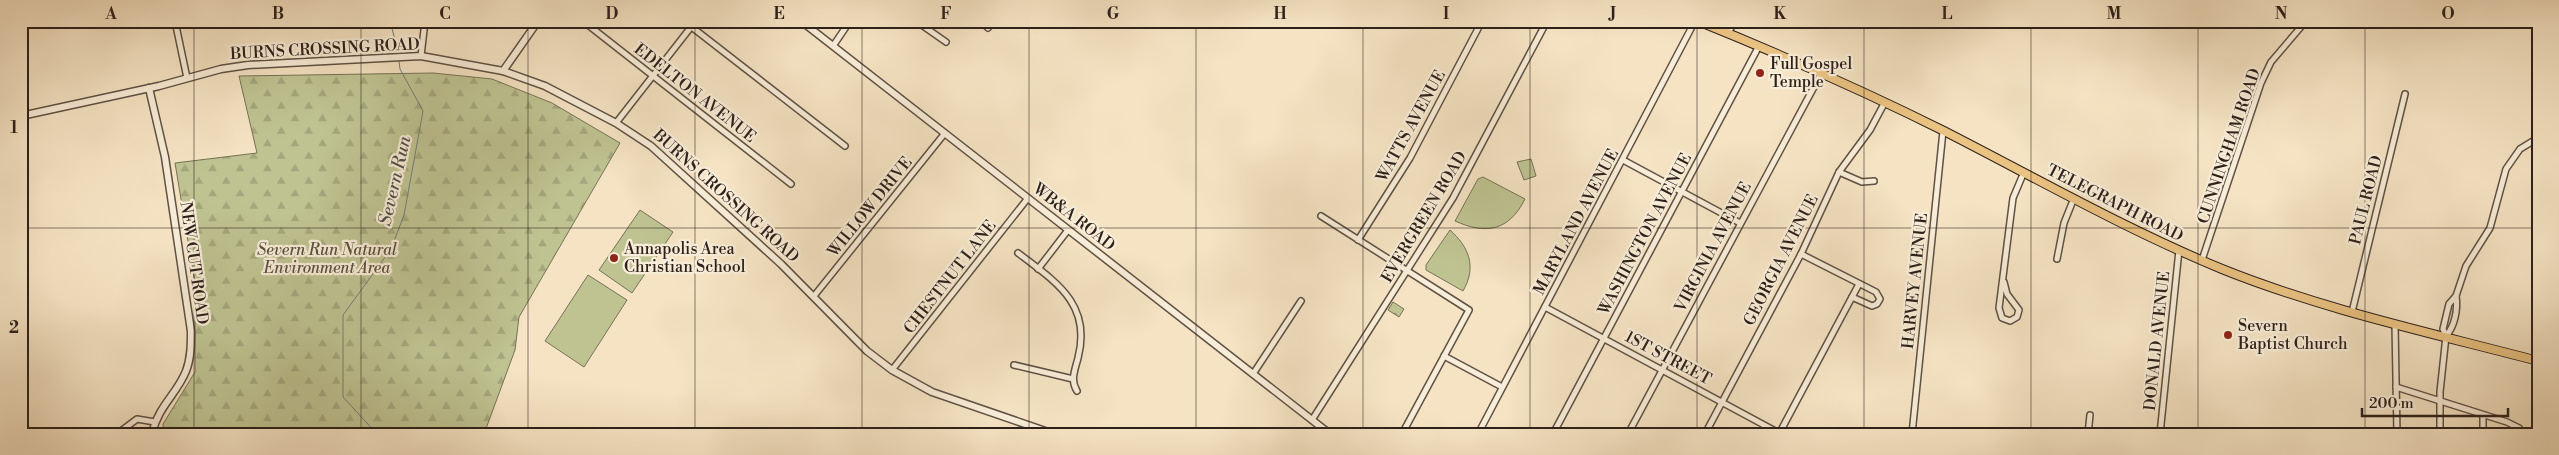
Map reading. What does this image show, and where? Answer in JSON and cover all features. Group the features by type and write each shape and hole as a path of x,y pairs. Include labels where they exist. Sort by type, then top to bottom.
{"main road":[{"name":"TELEGRAPH ROAD","path":"1697,21 1822,72 2202,260 2291,294 2395,324 2538,361"}],"street":[{"path":"175,21 187,78"},
{"path":"421,56 425,21"},
{"path":"503,71 538,21"},
{"name":"EDELTON AVENUE","path":"583,21 791,184"},
{"path":"684,21 845,146"},
{"name":"WB&A ROAD","path":"801,21 1330,434"},
{"path":"834,46 850,21"},
{"path":"916,21 946,42"},
{"path":"982,21 988,28"},
{"name":"WATTS AVENUE","path":"1358,240 1410,158 1482,21"},
{"name":"EVERGREEN ROAD","path":"1312,420 1453,198 1547,21"},
{"name":"MARYLAND AVENUE","path":"1478,434 1697,21"},
{"path":"1728,33 1735,21"},
{"name":"CUNNINGHAM ROAD","path":"2202,260 2261,83 2271,62 2306,21"},
{"path":"616,123 691,26"},
{"name":"WASHINGTON AVENUE","path":"1553,434 1759,46"},
{"name":"BURNS CROSSING ROAD","path":"21,116 149,88 221,68 248,65 421,56 503,71 545,86 616,123 657,151 814,296 867,351 892,370 932,392 1050,433"},
{"name":"VIRGINIA AVENUE","path":"1628,434 1822,72"},
{"name":"NEW CUT ROAD","path":"149,88 165,157 191,331 189,360 186,372 164,403 155,422 152,434"},
{"name":"PAUL ROAD","path":"2352,312 2405,94"},
{"name":"GEORGIA AVENUE","path":"1705,434 1801,254 1839,172 1870,130 1885,102"},
{"name":"HARVEY AVENUE","path":"1912,434 1943,131"},
{"name":"WILLOW DRIVE","path":"814,296 945,133"},
{"path":"2440,434 2440,401 2446,336 2443,328 2449,304 2456,296 2466,266 2490,228 2510,161 2520,149 2538,138"},
{"path":"1622,160 1740,223"},
{"path":"1839,172 1862,182 1874,181"},
{"path":"2004,282 2007,294 2019,310 2017,317 2010,321 2002,318 1999,313 2013,198 2024,172"},
{"name":"CHESTNUT LANE","path":"892,370 1028,198"},
{"path":"2057,258 2064,223 2074,198"},
{"path":"1321,216 1470,310 1444,356 1412,420 1402,434"},
{"path":"1038,268 1068,230"},
{"name":"DONALD AVENUE","path":"2160,434 2179,250"},
{"path":"1018,253 1064,289 1073,302 1079,317 1081,338 1072,384 1077,391"},
{"path":"1801,254 1878,294 1879,302 1872,306 1852,297"},
{"path":"1779,433 1859,284"},
{"path":"1253,374 1301,301"},
{"name":"1ST STREET","path":"1545,307 1662,368 1779,433"},
{"path":"2395,324 2397,434"},
{"path":"1444,356 1502,387"},
{"path":"1014,365 1073,379"},
{"path":"2396,387 2507,422 2523,433"},
{"path":"2088,434 2090,415"},
{"path":"2483,415 2483,434"},
{"path":"117,434 137,419 155,422"}],"green space":[{"name":"Severn Run Natural Environment Area","path":"433,73 492,79 552,103 620,143 519,317 515,350 484,434 163,434 163,424 195,372 195,283 175,163 257,153 239,76"},
{"path":"1531,159 1536,176 1524,180 1517,162"},
{"path":"1483,177 1525,199 1519,210 1504,224 1487,229 1455,221 1478,179"},
{"path":"640,210 673,232 632,293 599,270"},
{"path":"1450,230 1462,243 1469,258 1470,274 1463,291 1426,270 1426,265"},
{"path":"588,275 627,300 584,367 545,341"},
{"path":"1393,302 1404,309 1399,317 1388,310"}],"waterway":[{"name":"Severn Run","path":"390,21 398,51"},
{"name":"Severn Run","path":"377,434 343,397 343,315 391,249 404,215 423,111 400,69 399,61"}],"place":[{"name":"Full Gospel Temple","path":"1760,73"},
{"name":"Annapolis Area Christian School","path":"614,258"},
{"name":"Severn Baptist Church","path":"2228,335"}]}
